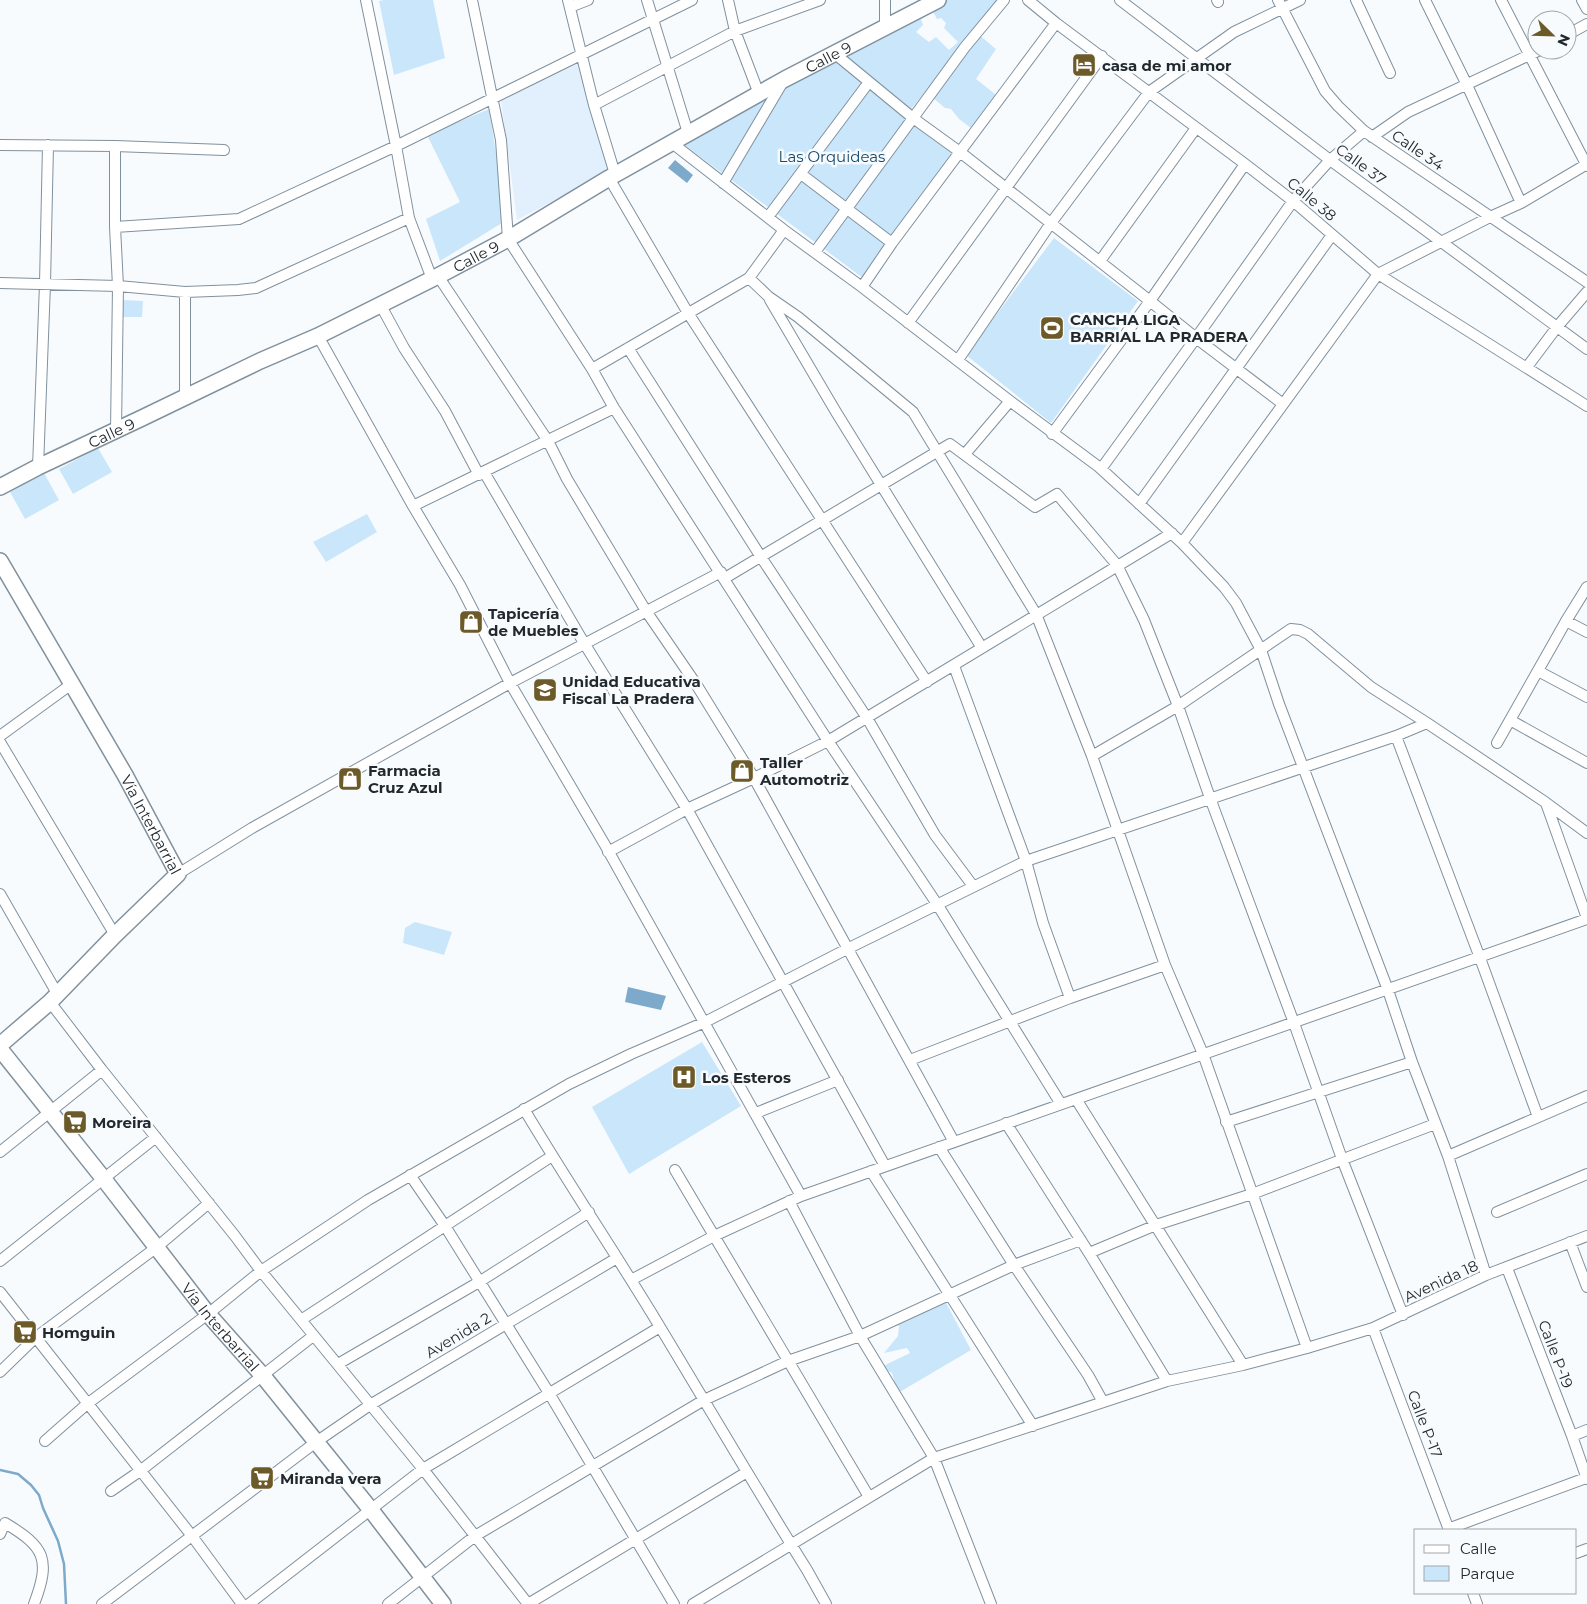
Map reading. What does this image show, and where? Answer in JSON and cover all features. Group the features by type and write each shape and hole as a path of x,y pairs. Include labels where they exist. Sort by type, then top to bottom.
{"main road":[{"name":"Calle 9","path":"0,487 260,361 318,336 435,277 508,239 612,176 784,79 938,0"},
{"name":"Vía Interbarrial","path":"0,561 126,775 178,874 115,935 54,999 0,1045"},
{"name":"Vía Interbarrial","path":"0,1050 103,1178 208,1314 263,1376 371,1510 443,1604"}],"street":[{"path":"366,0 409,218 435,277 548,442 566,479 646,611 696,684 754,778 954,1142"},
{"path":"472,0 501,140 508,239 828,741 937,904 1061,1104"},
{"path":"588,0 569,4 612,176 688,313 927,682"},
{"path":"647,0 688,133"},
{"path":"115,227 239,219 396,146 692,0"},
{"path":"728,0 735,32 759,94"},
{"path":"594,105 735,32 820,0"},
{"path":"884,28 885,0"},
{"path":"815,252 965,47 1004,0"},
{"name":"Calle 38","path":"1028,0 1293,201 1378,274 1587,406"},
{"name":"Calle 37","path":"1120,0 1330,160 1587,349"},
{"path":"958,360 1051,223 1149,92 1234,32 1280,4 1300,0"},
{"path":"1356,0 1390,73"},
{"path":"1426,0 1467,84 1521,203"},
{"path":"1501,0 1527,50"},
{"path":"1582,0 1587,9"},
{"name":"Calle 34","path":"1280,4 1325,91 1368,134 1587,282"},
{"path":"862,287 892,243 1056,23"},
{"path":"834,53 913,118 960,152 1283,404"},
{"path":"908,323 1102,56"},
{"path":"1101,470 1293,201 1330,160 1368,134 1408,112 1527,57"},
{"path":"1182,543 1378,274 1521,203 1587,165 1532,60"},
{"path":"723,183 784,79"},
{"path":"768,217 869,82"},
{"path":"1100,261 1196,128"},
{"path":"672,143 1101,470 1172,533 1236,602 1261,650 1279,704 1388,990 1412,1062 1448,1156 1486,1276"},
{"path":"0,145 115,146 224,150"},
{"path":"38,467 48,145"},
{"path":"115,146 115,227 118,286 116,430"},
{"path":"1052,434 1150,301 1245,164"},
{"path":"801,174 892,243"},
{"path":"0,283 118,286 185,292 256,288 409,218"},
{"path":"592,369 749,278 784,230"},
{"path":"1139,504 1332,235"},
{"path":"749,278 769,297 798,317 913,412 1036,614 1092,756 1165,965 1203,1054 1307,1348"},
{"path":"185,292 185,397"},
{"path":"1527,367 1557,327 1587,292"},
{"path":"769,297 836,412 982,648"},
{"path":"380,304 396,335 445,411 584,643 687,809 885,1166"},
{"path":"318,336 413,506 460,584 510,683 705,1022 801,1196"},
{"path":"628,348 761,557 867,718 935,835 973,886"},
{"path":"965,454 1010,401"},
{"path":"413,506 548,442 614,408"},
{"path":"178,874 252,828 510,683 646,611 761,557 950,444 1035,507 1057,494 1117,565 1144,620 1178,706 1210,798 1319,1091 1342,1159 1403,1315"},
{"path":"608,852 687,809 828,741 1172,533"},
{"path":"1497,743 1587,587"},
{"path":"1566,621 1587,632"},
{"path":"1092,756 1178,706 1285,632 1292,629 1300,630 1308,634 1371,687 1427,722 1545,802 1587,833"},
{"path":"954,666 1026,861 1043,924 1070,998"},
{"path":"1538,670 1587,697"},
{"path":"0,736 73,683"},
{"path":"1510,720 1587,763"},
{"path":"45,1441 87,1404 208,1314 261,1271 368,1200 569,1084 631,1054 705,1022 847,949 1026,861 1396,736 1427,722"},
{"path":"1396,736 1538,1117"},
{"path":"0,742 115,935"},
{"path":"631,1280 714,1236 801,1196 1587,919 1545,802"},
{"path":"0,894 54,999 102,1070 313,1336 423,1469 528,1604 747,1472"},
{"path":"910,1060 1070,998 1165,965"},
{"path":"1226,1122 1412,1062"},
{"path":"0,1152 102,1070"},
{"path":"756,1113 838,1080"},
{"path":"1448,1156 1587,1096"},
{"path":"1076,1099 1243,1365"},
{"path":"524,1109 660,1327 826,1604"},
{"path":"1006,1124 1081,1240 1167,1381"},
{"path":"1089,1253 1156,1225 1252,1194 1435,1124"},
{"path":"0,1260 156,1136"},
{"path":"939,1147 1014,1265 1088,1375 1103,1402"},
{"path":"301,1320 552,1156"},
{"path":"676,1170 869,1497"},
{"path":"872,1171 1032,1426"},
{"path":"1497,1212 1587,1174"},
{"path":"410,1175 445,1226 549,1393 674,1604"},
{"path":"789,1201 860,1336 934,1458 991,1604"},
{"path":"0,1372 35,1338 157,1247 209,1203"},
{"path":"338,1364 479,1282 589,1212"},
{"name":"Avenida 18","path":"693,1604 934,1458 1167,1381 1243,1365 1372,1328 1486,1276 1587,1236"},
{"path":"388,1604 475,1536 704,1400 788,1362 860,1336 1014,1265 1081,1240"},
{"path":"1570,1242 1587,1287"},
{"name":"Avenida 2","path":"102,1604 316,1442 370,1405 617,1258"},
{"name":"Calle P-19","path":"1507,1268 1587,1479"},
{"path":"0,1292 192,1536 242,1604"},
{"path":"248,1604 423,1469 660,1327"},
{"name":"Calle P-17","path":"1372,1328 1449,1529"},
{"path":"111,1491 140,1471 313,1336"},
{"path":"1572,1436 1587,1430"},
{"path":"1449,1529 1587,1479"},
{"path":"0,1534 3,1522 26,1535 39,1550 44,1562 39,1591 34,1604"}],"shaded area":[{"path":"580,61 610,171 517,220 501,101"},
{"path":"675,160 693,175 687,183 668,168"},
{"path":"628,987 666,996 661,1010 625,1002"}],"green space":[{"path":"433,0 445,58 394,75 379,1"},
{"path":"936,0 999,0 908,113 838,55","holes":["933,12 937,19 941,18 946,23 944,28 958,42 949,50 936,37 929,42 916,32 923,25 921,19"]},
{"path":"978,34 996,49 976,79 1000,98 975,131 959,119 951,109 945,108 933,98"},
{"name":"Las Orquideas","path":"837,60 955,151 863,278 683,144"},
{"path":"489,109 499,172 502,223 440,261 426,219 460,202 427,135"},
{"name":"CANCHA LIGA BARRIAL LA PRADERA","path":"1054,238 1138,301 1051,423 966,355"},
{"path":"123,300 143,301 142,317 123,317"},
{"path":"98,448 112,472 73,494 59,469"},
{"path":"44,473 59,500 25,519 10,492"},
{"path":"367,514 377,532 326,562 313,542"},
{"path":"415,922 452,932 444,955 403,943 405,928"},
{"path":"702,1042 741,1106 629,1174 592,1107"},
{"path":"944,1299 971,1350 898,1393 892,1373 881,1367 910,1353 907,1348 884,1353 898,1336 899,1326 893,1324"}],"waterway":[{"path":"0,1470 18,1474 39,1495 58,1541 64,1564 66,1604"}],"place":[{"name":"casa de mi amor","path":"1084,65"},
{"name":"CANCHA LIGA BARRIAL LA PRADERA","path":"1052,328"},
{"name":"Tapicería de Muebles","path":"471,622"},
{"name":"Unidad Educativa Fiscal La Pradera","path":"545,690"},
{"name":"Taller Automotriz","path":"742,771"},
{"name":"Farmacia Cruz Azul","path":"350,779"},
{"name":"Los Esteros","path":"684,1077"},
{"name":"Moreira","path":"75,1122"},
{"name":"Homguin","path":"25,1332"},
{"name":"Miranda vera","path":"262,1478"}]}
